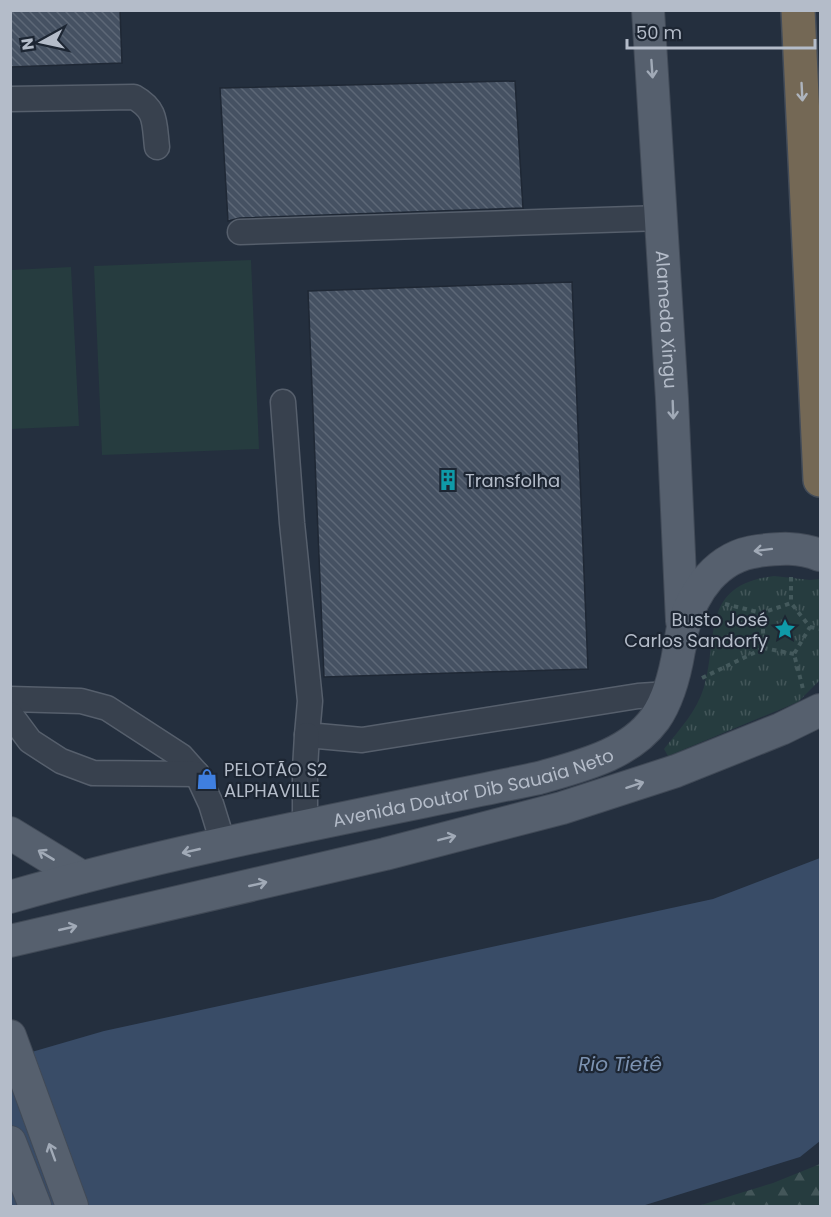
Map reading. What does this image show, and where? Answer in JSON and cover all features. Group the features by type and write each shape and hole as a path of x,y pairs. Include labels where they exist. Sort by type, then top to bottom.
{"highway":[{"path":"799,22 820,480"}],"main road":[{"name":"Alameda Xingu","path":"648,10 662,218 682,629"},
{"name":"Avenida Doutor Dib Sauaia Neto","path":"10,897 223,843 539,778 582,766 613,753 640,737 656,718 668,694 680,650 682,629 695,596 707,578 726,561 749,552 790,548 820,555"},
{"path":"10,941 374,857 562,808 676,771 781,729 820,710"},
{"path":"10,833 82,877"},
{"path":"10,1036 72,1206"},
{"path":"10,1142 35,1206"}],"lane":[{"path":"10,99 134,97 145,103 153,114 157,147"},
{"path":"240,232 662,218"},
{"path":"283,402 310,701 304,770 305,826"},
{"path":"307,735 362,740 639,696 668,694"},
{"path":"10,699 81,701 107,708 181,756 197,774 211,804 223,843"},
{"path":"10,714 30,741 61,761 93,773 197,774"}],"path":[{"path":"695,596 762,613 791,603 810,627 820,629"},
{"path":"762,613 764,648"},
{"path":"668,694 764,648 794,654 810,627"}],"green space":[{"path":"251,260 259,449 102,455 94,266"},
{"path":"71,267 79,426 11,429 11,270"},
{"path":"774,576 820,579 820,680 798,702 668,756 664,749 687,720 701,696 713,632 723,602 734,590 750,581"},
{"path":"820,1164 820,1206 698,1206 773,1183"}],"water":[{"name":"Rio Tietê","path":"820,858 820,1141 800,1157 642,1206 11,1206 11,1058 104,1031 713,899"}],"building":[{"path":"10,10 120,10 122,63 10,67"},
{"path":"515,81 523,208 240,218 228,221 220,88"},
{"name":"Transfolha","path":"572,282 588,669 324,677 308,291"}],"place":[{"name":"Transfolha","path":"448,480"},
{"name":"Busto José Carlos Sandorfy","path":"785,629"},
{"name":"PELOTÃO S2 ALPHAVILLE","path":"207,779"}]}
